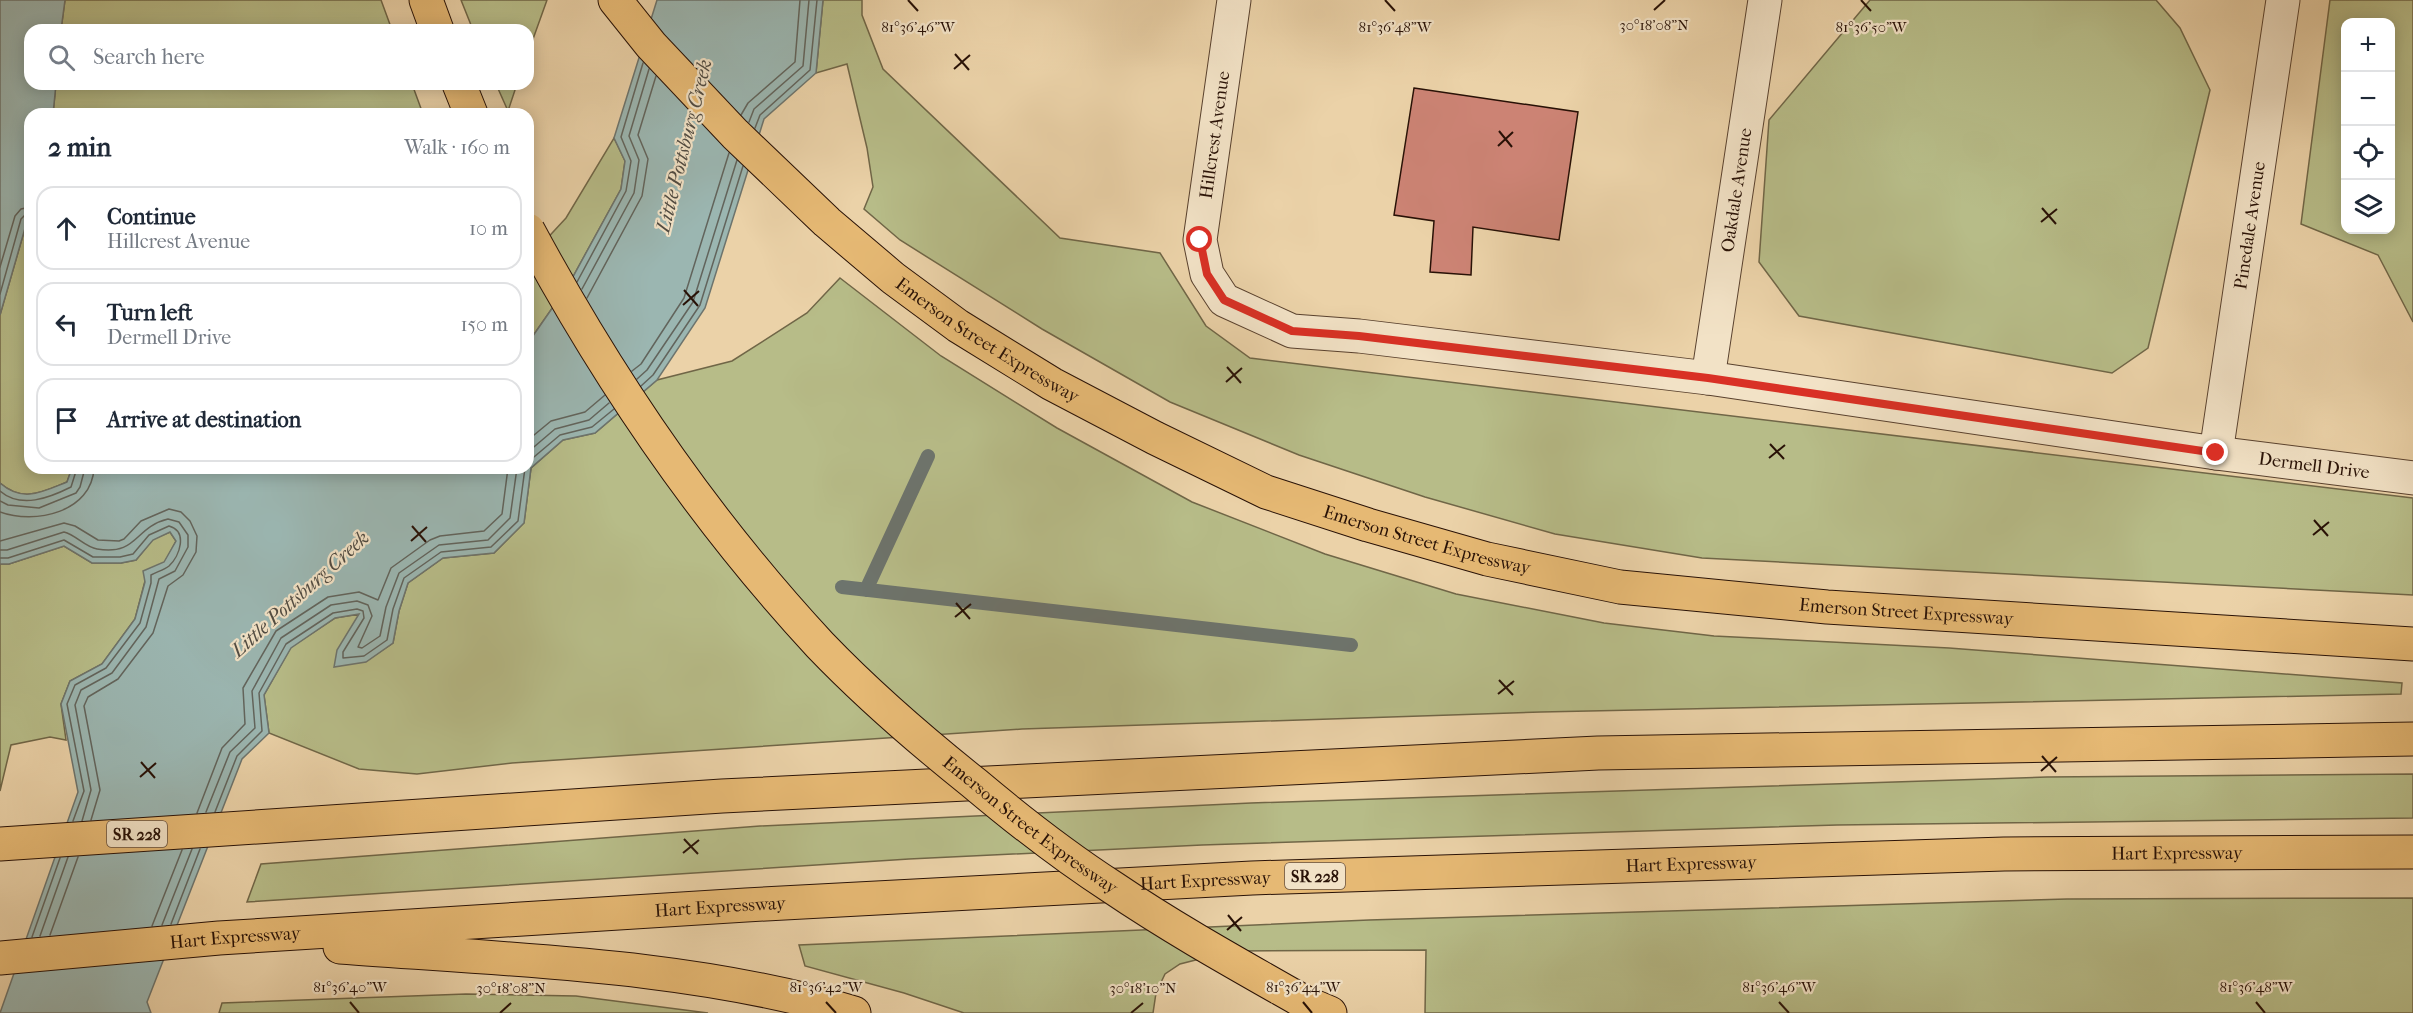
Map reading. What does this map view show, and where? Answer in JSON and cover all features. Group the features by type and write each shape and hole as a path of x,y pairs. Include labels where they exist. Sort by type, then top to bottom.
{"highway":[{"path":"426,0 435,24"},
{"name":"Emerson Street Expressway","path":"615,0 651,45 735,134 827,222 893,278 958,326 1052,384 1155,438 1266,492 1488,560 1620,586 1827,607 2413,644"},
{"path":"461,90 469,108"},
{"name":"Emerson Street Expressway","path":"534,241 561,292 642,422 736,546 821,645 911,732 1032,830 1111,887 1158,917 1317,1007"},
{"name":"SR 228","path":"8,843 722,796 1598,753 2413,739"},
{"name":"Hart Expressway","path":"0,958 219,938 746,905 1252,878 2004,854 2413,852"},
{"path":"219,938 571,964 732,984 854,1013"}],"street":[{"name":"Hillcrest Avenue","path":"1224,300 1207,274 1200,240 1234,0"},
{"name":"Oakdale Avenue","path":"1708,378 1765,0"},
{"name":"Pinedale Avenue","path":"2216,453 2283,0"},
{"name":"Dermell Drive","path":"1224,300 1292,331 1359,336 1708,378 2216,453 2413,478"}],"green space":[{"path":"65,0 381,0 390,24 62,24"},
{"path":"461,0 547,0 534,36 534,24 471,24"},
{"path":"823,0 862,0 862,15 883,69 1060,238 1160,253 1206,326 1250,358 2413,498 2413,595 1702,558 1555,534 1425,497 1299,455 1170,402 1042,329 900,240 864,209 873,187 867,148 847,64 816,73"},
{"path":"1870,0 2156,0 2180,28 2210,90 2148,348 2112,373 1799,316 1759,262 1769,120"},
{"path":"2330,0 2413,0 2413,322 2378,255 2301,224"},
{"path":"55,90 414,90 421,108 54,108"},
{"path":"499,90 515,90 509,108 507,108"},
{"path":"614,138 625,161 621,189 569,284 534,334 534,253 566,218"},
{"path":"24,232 24,474 70,474 67,482 33,494 17,493 0,483 0,315"},
{"path":"840,278 941,356 1057,428 1192,502 1325,554 1456,594 1604,623 1714,636 1949,648 2402,683 2401,694 1541,712 1022,729 512,763 417,774 359,769 269,733 264,695 291,647 335,618 360,614 353,626 366,661 393,643 399,611 408,583 443,558 494,553 524,523 530,474 534,474 534,465 563,440 595,433 657,380 732,361 807,313"},
{"path":"170,532 176,541 165,562 145,581 135,619 102,664 70,681 61,704 66,740 50,737 11,745 0,791 0,564 9,564 64,546 92,563 121,563 136,560 153,539"},
{"path":"2413,774 2413,818 1837,825 1202,845 909,859 247,902 261,864 760,826 1251,803 2047,777"},
{"path":"2413,898 2413,1013 1425,1013 1426,950 1231,951 1180,964 1165,974 1156,993 1153,1013 964,1013 904,993 805,966 799,945 1369,920 2067,899"},
{"path":"466,994 576,996 708,1013 219,1013 222,1003"}],"water":[{"path":"0,0 65,0 62,24 24,24 24,90 55,90 54,108 24,108 24,232 0,315"},
{"name":"Little Pottsburg Creek","path":"657,0 823,0 816,73 764,119 705,308 657,380 595,433 563,440 534,465 534,334 569,284 621,189 625,161 614,138"},
{"name":"Little Pottsburg Creek","path":"70,474 530,474 524,523 494,553 443,558 408,583 399,611 393,643 366,662 334,667 337,650 359,614 335,618 291,648 264,695 269,733 242,759 147,1002 151,1013 0,1013 78,792 61,704 70,681 102,664 135,619 145,582 143,571 164,562 176,541 170,532 153,540 136,560 121,563 92,563 64,546 9,564 0,564 0,483 17,493 33,494 67,482"}],"building":[{"path":"1414,88 1578,112 1559,240 1473,227 1471,275 1430,272 1434,221 1394,215"}],"waterway":[{"path":"866,590 928,456"},
{"path":"842,587 1351,645"}],"route":[{"path":"1200,240 1207,274 1224,300 1292,331 1359,336 1708,378 2216,453"}]}
